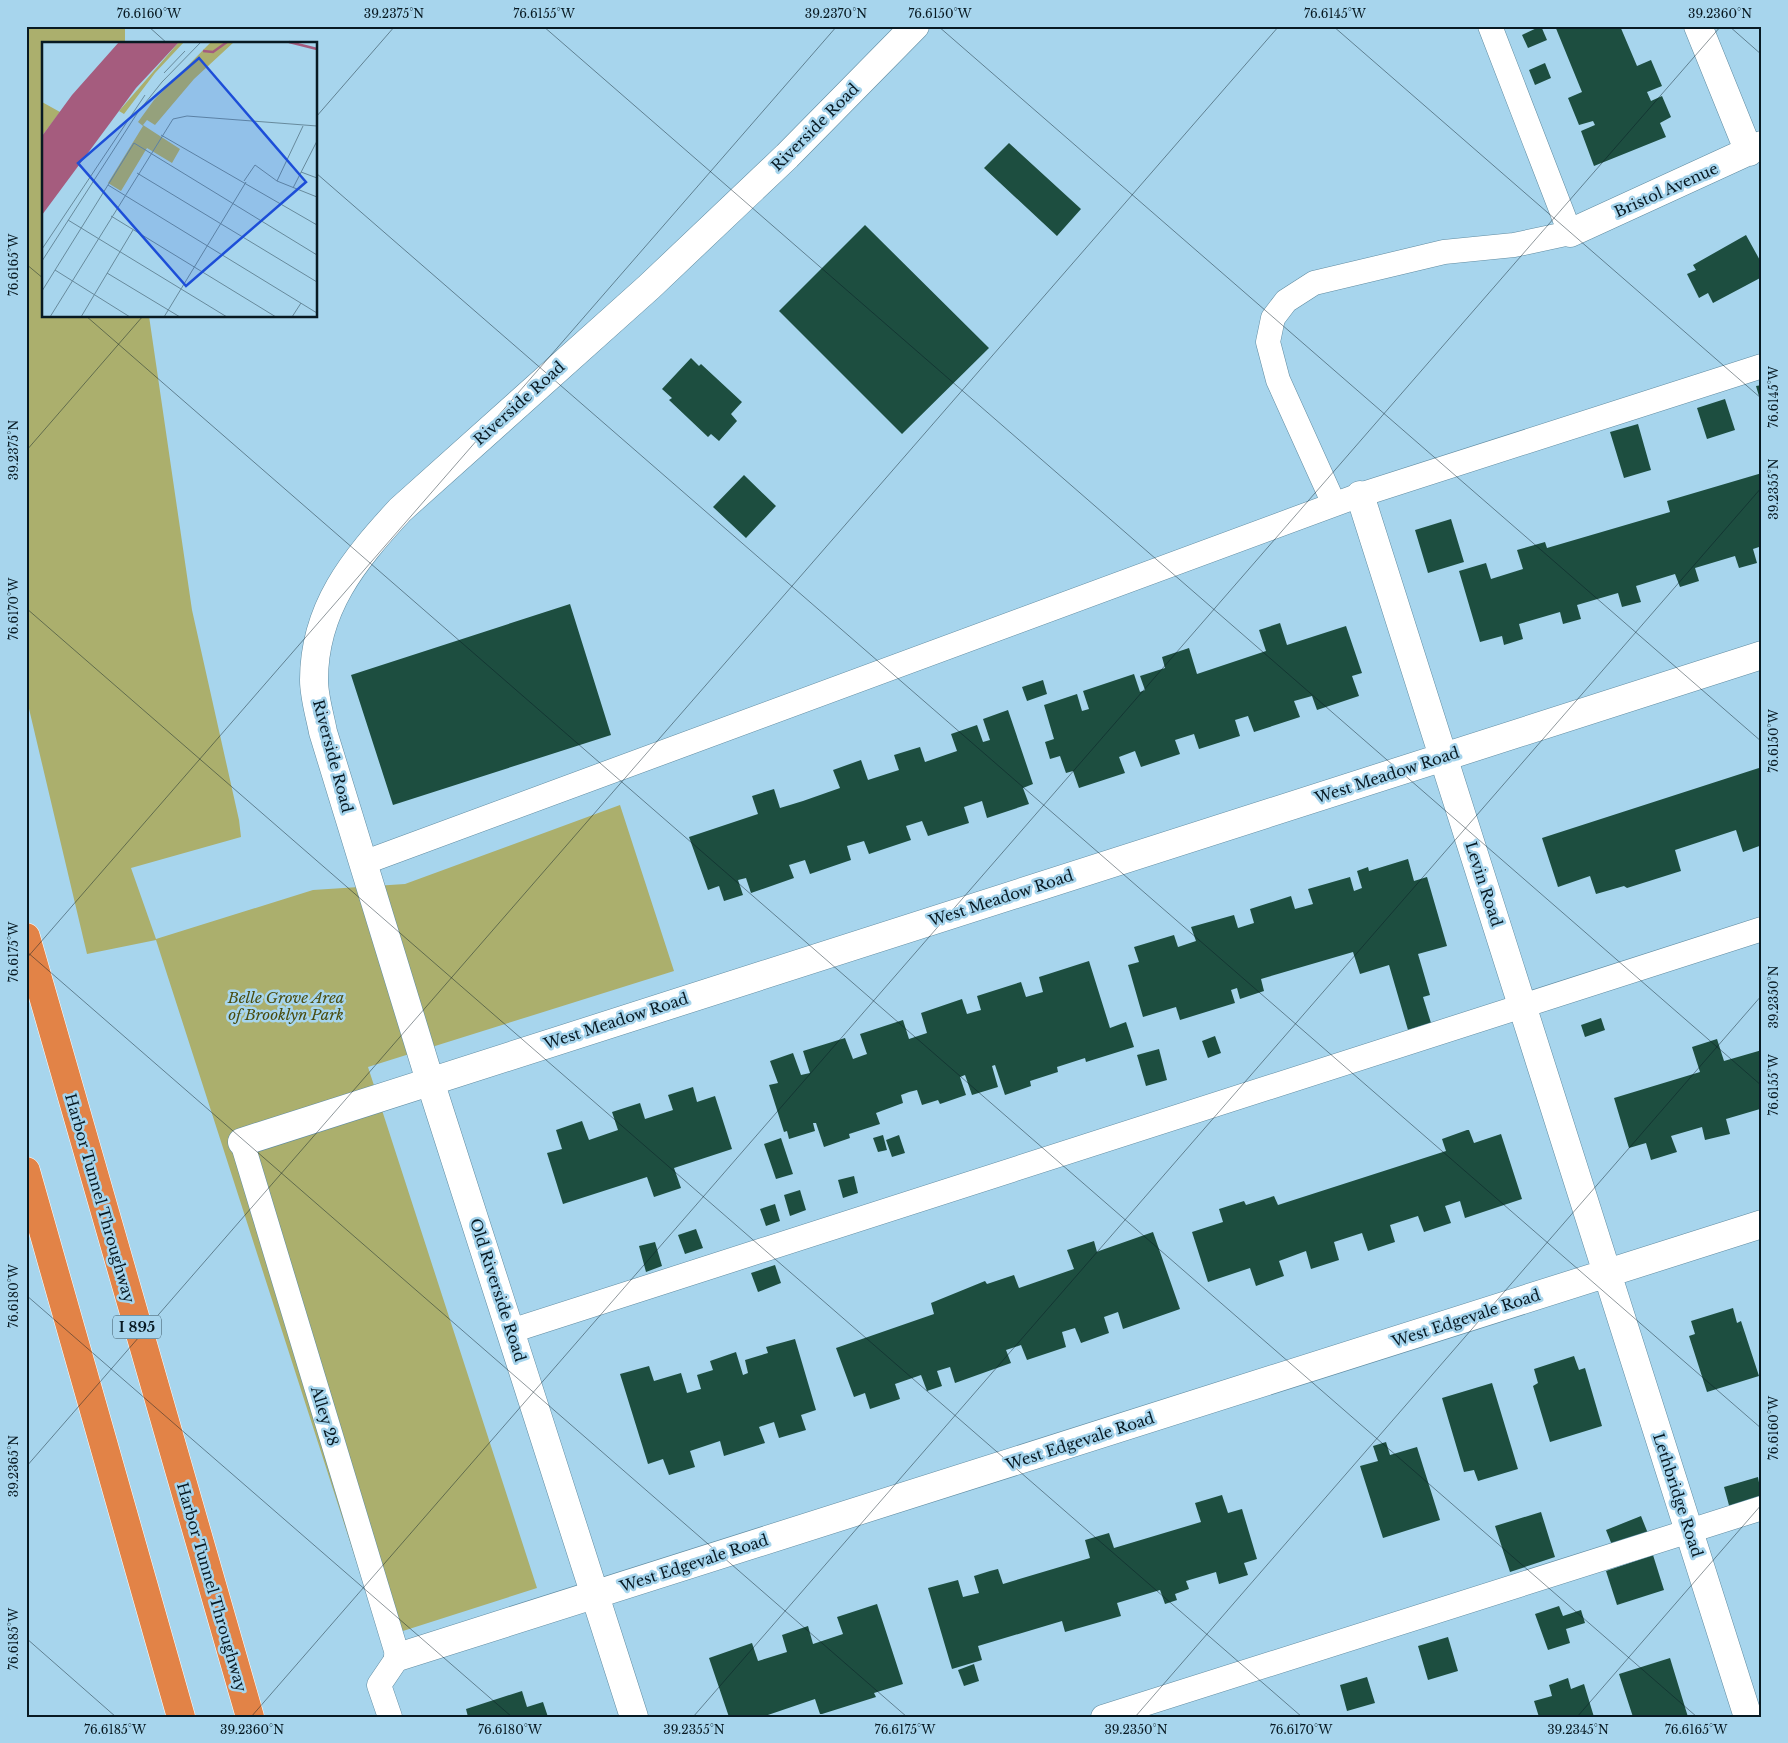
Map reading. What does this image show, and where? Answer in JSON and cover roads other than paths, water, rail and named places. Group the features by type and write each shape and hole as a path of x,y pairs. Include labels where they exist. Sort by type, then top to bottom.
{"highway":[{"name":"Harbor Tunnel Throughway","path":"26,937 250,1717"},
{"path":"26,1171 181,1717"}],"street":[{"name":"Riverside Road","path":"363,863 323,732 314,681 316,644 330,600 364,549 400,510 656,280 787,156 915,26"},
{"path":"1698,26 1756,149"},
{"name":"Bristol Avenue","path":"1570,233 1756,149"},
{"name":"Levin Road","path":"1360,495 1607,1273"},
{"name":"West Meadow Road","path":"242,1142 1762,655"},
{"name":"Old Riverside Road","path":"363,863 430,1081 634,1717"},
{"name":"West Edgevale Road","path":"398,1657 1762,1224"},
{"name":"Lethbridge Road","path":"1607,1273 1748,1717"}],"lane":[{"path":"1334,504 1278,380 1268,342 1273,318 1286,301 1314,283 1444,252 1514,244 1570,233 1490,26"},
{"path":"363,863 1334,504 1762,366"},
{"path":"511,1331 1762,928"},
{"name":"Alley 28","path":"242,1142 398,1657"},
{"path":"1103,1717 1762,1508"},
{"path":"390,1717 379,1685 398,1657"}],"park label":[{"name":"Belle Grove Area of Brooklyn Park","path":"286,1006"}]}
